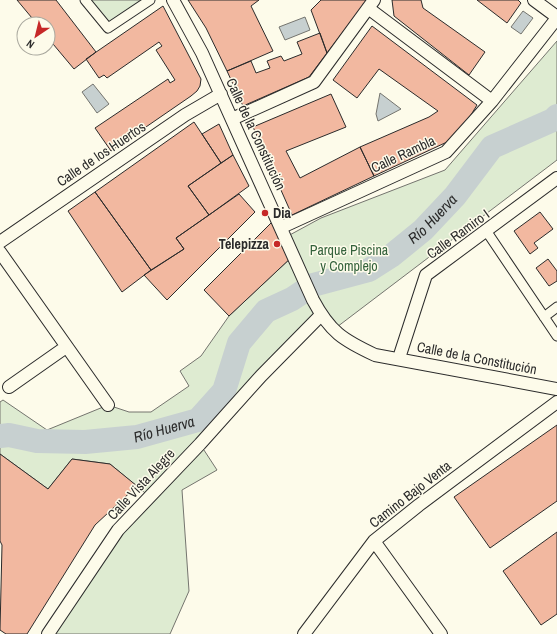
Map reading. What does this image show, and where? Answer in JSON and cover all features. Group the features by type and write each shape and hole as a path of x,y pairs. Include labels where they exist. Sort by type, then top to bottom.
{"street":[{"path":"85,0 108,28 150,0"},
{"name":"Calle de la Constitución","path":"173,0 202,53 282,227 313,300 321,315 335,332 350,343 375,355 399,358 557,389"},
{"path":"534,0 557,18"},
{"path":"232,119 314,82 371,4 492,101"},
{"name":"Calle Rambla","path":"282,227 446,152 492,101 557,18"},
{"name":"Calle de los Huertos","path":"0,242 185,115 221,94"},
{"name":"Calle Ramiro I","path":"399,358 426,275 557,178"},
{"path":"486,232 557,336"},
{"path":"0,252 108,405"},
{"path":"544,317 557,307"},
{"name":"Calle Vista Alegre","path":"48,634 118,530 200,444 261,376 321,315"},
{"path":"9,387 66,346"},
{"name":"Camino Bajo Venta","path":"304,634 374,541 419,505 557,402"},
{"path":"374,541 441,634"}],"green space":[{"path":"90,0 143,0 109,23"},
{"name":"Parque Piscina y Complejo","path":"557,41 557,160 333,330 321,315 200,444 217,470 182,490 189,591 170,634 48,634 150,497 110,464 72,459 48,489 0,454 0,402 3,400 47,430 108,405 129,412 151,412 189,386 180,371 201,356 229,316 294,255 286,237 321,218 445,170"}],"shaded area":[{"path":"523,11 533,18 521,34 511,27"},
{"path":"305,17 310,30 285,40 279,27"},
{"path":"93,84 109,104 97,113 82,92"},
{"path":"380,93 401,109 378,121 376,114"}],"building":[{"path":"17,0 56,0 96,52 74,69 56,48 56,16 30,16"},
{"path":"188,0 259,0 251,6 273,51 227,71 206,28"},
{"path":"321,0 367,0 327,53 311,10"},
{"path":"392,0 421,0 423,8 485,52 469,75 394,16"},
{"path":"477,0 518,0 521,3 507,23"},
{"path":"163,6 201,79 200,86 191,96 111,151 95,128 168,79 170,83 175,80 156,50 162,46 159,42 107,78 104,75 99,78 86,59"},
{"path":"372,26 477,105 463,128 447,142 374,176 360,147 429,117 438,111 379,69 357,98 333,80"},
{"path":"320,33 327,53 309,77 243,106 227,71 251,61 256,73 270,68 267,61 281,56 284,61 302,54 297,42"},
{"path":"331,94 346,127 286,151 300,178 360,147 374,176 292,215 253,127"},
{"path":"194,122 221,163 188,186 209,215 176,238 184,249 151,270 95,192"},
{"path":"219,124 233,155 221,163 202,134"},
{"path":"233,155 249,186 209,215 188,186"},
{"path":"95,192 151,270 122,292 68,211"},
{"path":"239,194 255,212 167,300 144,275 184,249 176,238"},
{"path":"540,212 553,229 534,243 538,248 530,254 514,231"},
{"path":"277,217 294,255 229,316 204,290"},
{"path":"548,259 557,271 557,281 549,286 536,268"},
{"path":"557,425 557,501 490,548 454,497"},
{"path":"0,454 48,489 72,459 110,464 137,486 95,525 27,634 6,634 0,630 2,545 0,541"},
{"path":"557,532 557,614 541,625 503,571"}],"waterway":[{"name":"Río Huerva","path":"0,436 9,435 37,441 85,442 137,437 198,420 224,391 239,343 266,311 292,299 313,285 369,270 391,256 423,230 455,196 492,147 553,120 557,116"}],"place":[{"name":"Dia","path":"265,213"},
{"name":"Telepizza","path":"277,244"}]}
